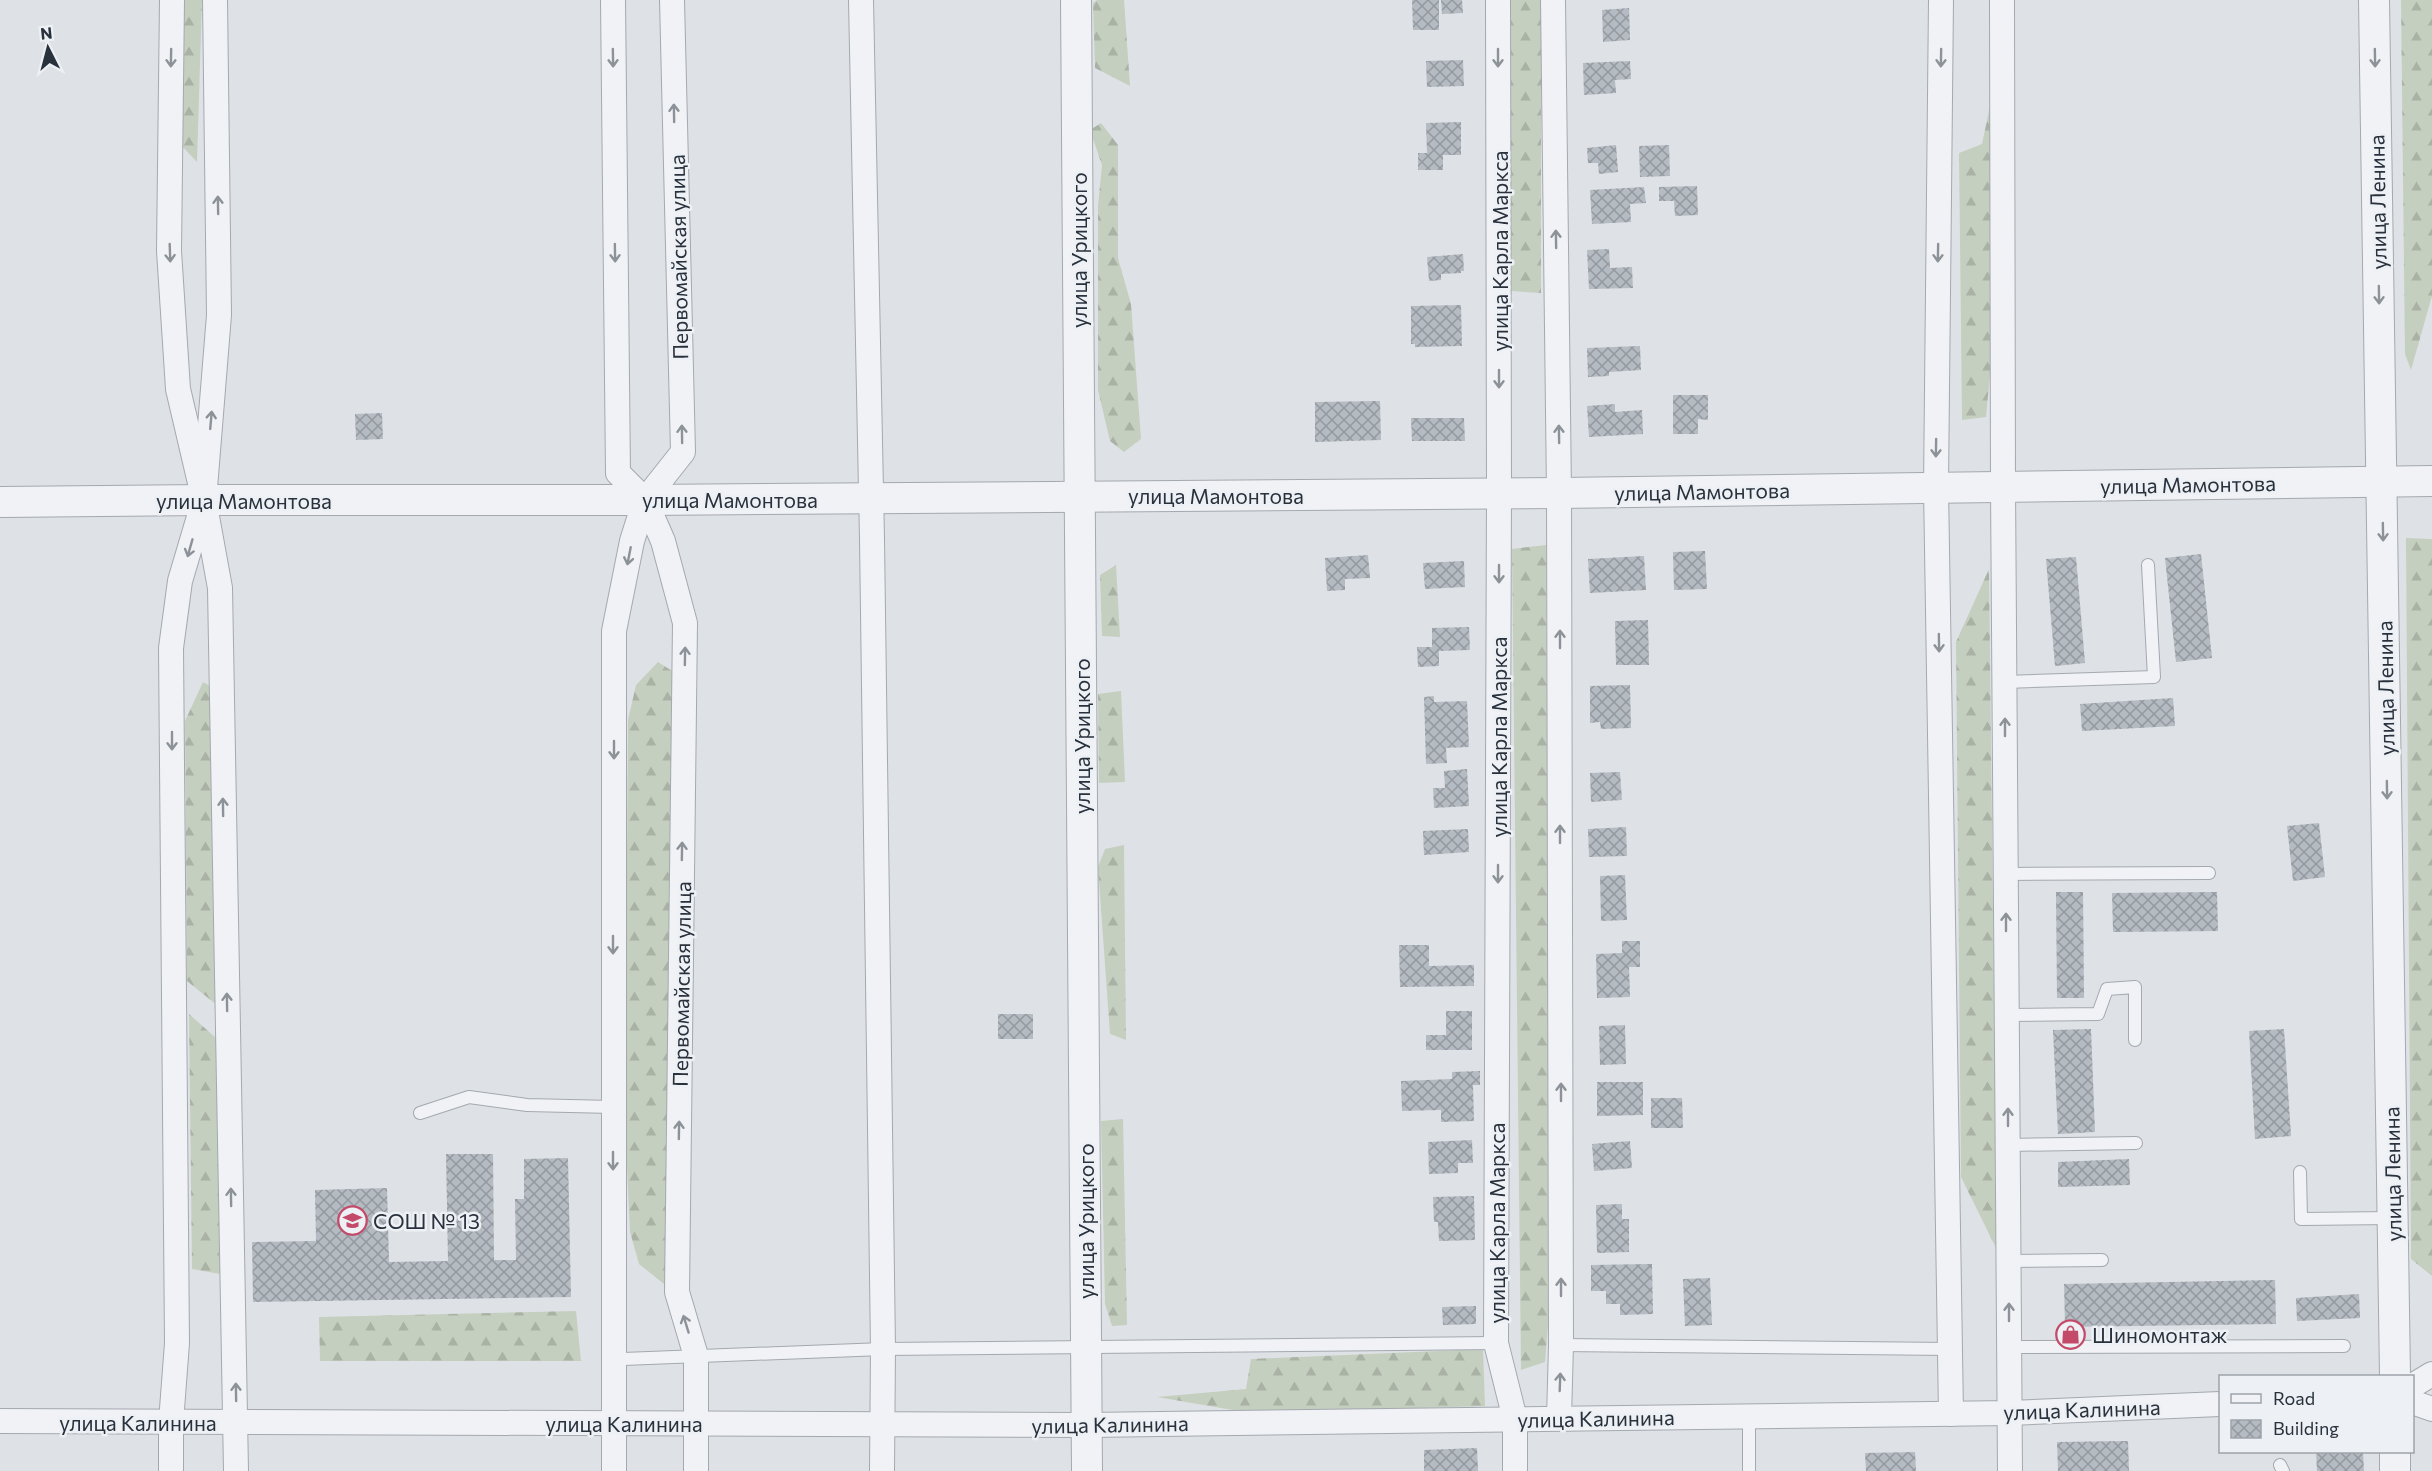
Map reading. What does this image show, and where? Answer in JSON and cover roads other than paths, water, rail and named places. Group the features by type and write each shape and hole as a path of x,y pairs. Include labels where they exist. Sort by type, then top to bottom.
{"street":[{"path":"172,0 169,250 178,389 204,500 220,588 236,1471"},
{"path":"171,1471 171,1422 177,1343 171,648 180,581 204,500 219,315 215,0"},
{"name":"Первомайская улица","path":"613,0 618,473 645,500 663,542 685,623 677,1292 696,1356 696,1471"},
{"name":"Первомайская улица","path":"614,1471 614,631 632,541 645,500 682,452 672,0"},
{"path":"861,0 883,1349 882,1471"},
{"name":"улица Урицкого","path":"1076,0 1087,1471"},
{"name":"улица Карла Маркса","path":"1498,0 1496,1343 1515,1419 1515,1471"},
{"path":"1553,0 1559,493 1562,1346 1559,1418"},
{"path":"1941,0 1936,487 1951,1414"},
{"path":"2002,0 2010,1471"},
{"name":"улица Ленина","path":"2373,0 2395,1375"},
{"name":"улица Мамонтова","path":"0,502 1559,493 2432,481"},
{"path":"2414,1385 2432,1374"},
{"path":"2414,1403 2432,1409"},
{"name":"улица Калинина","path":"0,1421 1087,1425 2010,1413 2219,1404"},
{"path":"2395,1453 2395,1471"}],"lane":[{"path":"2005,682 2154,677 2148,565"},
{"path":"2006,874 2209,873"},
{"path":"2007,1015 2098,1014 2108,989 2135,987 2135,1040"},
{"path":"420,1113 469,1097 526,1105 613,1107"},
{"path":"2008,1145 2136,1143"},
{"path":"2300,1172 2301,1219 2393,1218"},
{"path":"2009,1261 2102,1260"},
{"path":"623,1359 883,1349 1496,1343"},
{"path":"1562,1346 1951,1349"},
{"path":"2010,1347 2344,1346"},
{"path":"1749,1416 1749,1471"}],"place":[{"name":"СОШ № 13","path":"352,1220"},
{"name":"Шиномонтаж","path":"2071,1334"}]}
